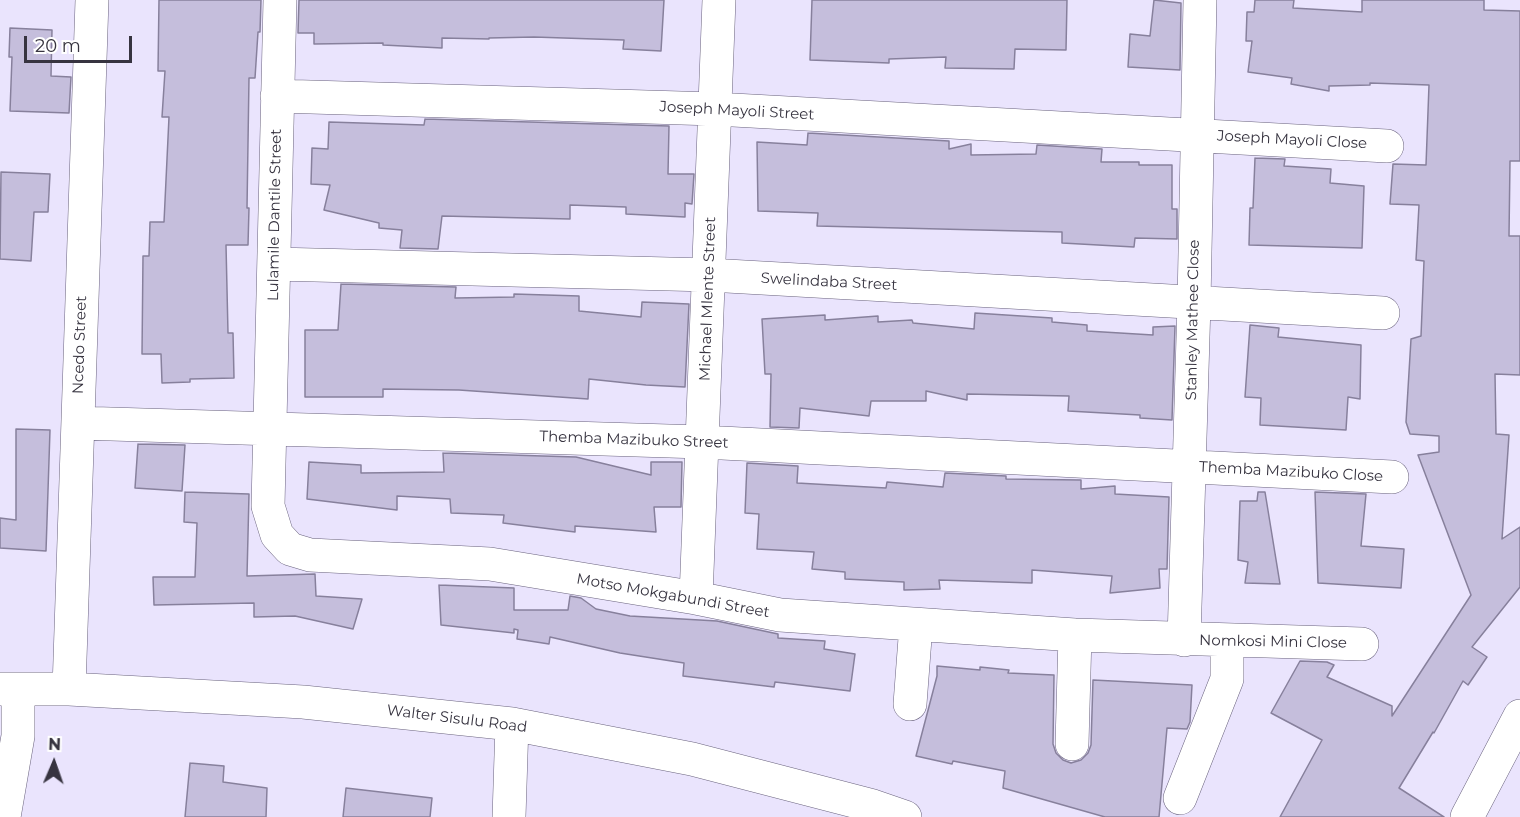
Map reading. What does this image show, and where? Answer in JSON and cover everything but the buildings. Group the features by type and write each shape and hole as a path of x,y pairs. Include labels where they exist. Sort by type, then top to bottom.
{"street":[{"name":"Ncedo Street","path":"69,689 92,0"},
{"name":"Lulamile Dantile Street","path":"269,429 280,0"},
{"name":"Michael Mlente Street","path":"696,598 719,0"},
{"name":"Stanley Mathee Close","path":"1184,640 1200,0"},
{"name":"Joseph Mayoli Street","path":"277,96 715,109 1197,135"},
{"name":"Joseph Mayoli Close","path":"1197,135 1387,146"},
{"name":"Swelindaba Street","path":"275,264 709,275 1383,313"},
{"name":"Themba Mazibuko Street","path":"78,423 702,442 1189,466"},
{"name":"Motso Mokgabundi Street","path":"269,429 268,506 277,535 290,549 310,555 490,564 696,598 780,615 1184,640"},
{"name":"Themba Mazibuko Close","path":"1189,466 1392,477"},
{"path":"910,704 915,625"},
{"path":"1071,744 1075,635"},
{"name":"Nomkosi Mini Close","path":"1184,640 1362,644"},
{"path":"1180,798 1227,679 1227,641"},
{"name":"Walter Sisulu Road","path":"9,689 69,689 303,702 512,724 692,759 873,806 905,817"},
{"path":"4,817 18,736 9,689"},
{"path":"1467,817 1520,716"},
{"path":"509,817 512,724"}]}
